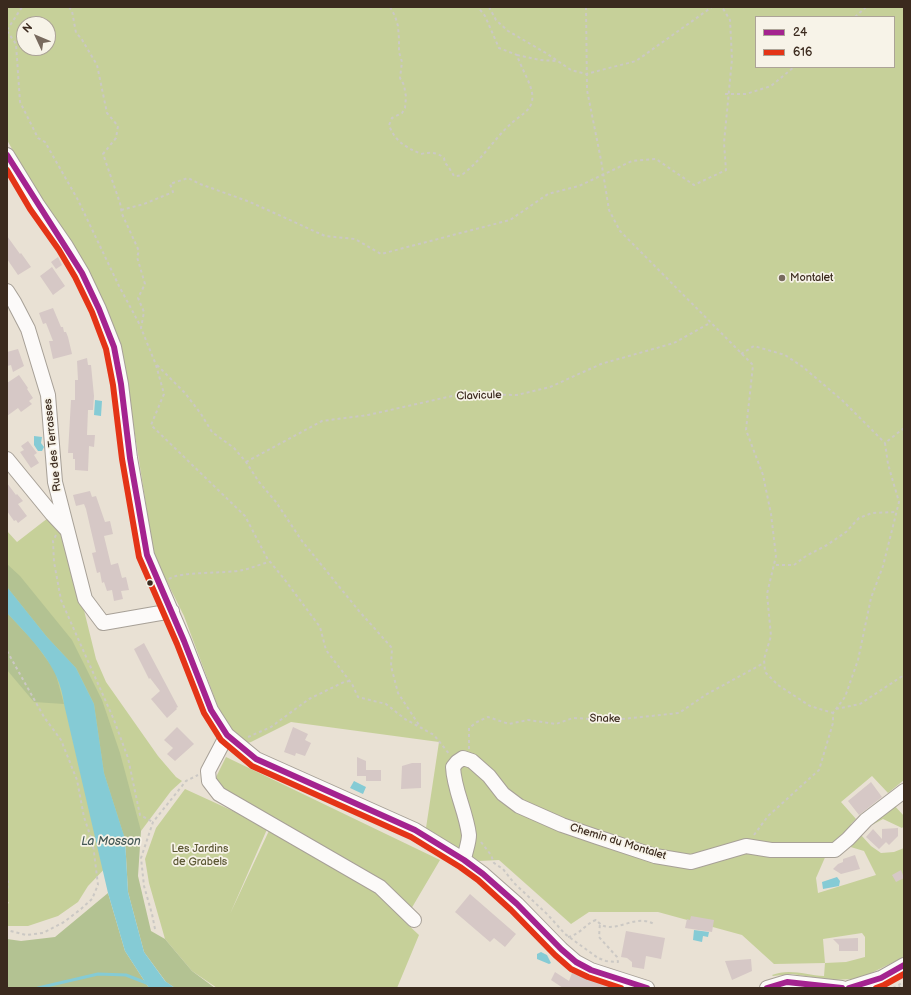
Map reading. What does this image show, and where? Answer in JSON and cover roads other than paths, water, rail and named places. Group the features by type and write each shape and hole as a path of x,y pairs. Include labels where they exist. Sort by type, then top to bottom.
{"street":[{"path":"7,155 82,273 99,309 114,347 121,384 130,458 147,555 172,611 210,710 227,735 256,759 416,830 464,860 517,904 561,949 576,962 591,970 647,988"},
{"name":"Rue des Terrasses","path":"7,292 28,329 48,395 56,482 85,599 103,623 172,611"},
{"name":"Rue des Terrasses","path":"7,458 52,514 67,530"},
{"path":"227,735 208,771 209,781 219,794 380,887 414,920"},
{"name":"Chemin du Montalet","path":"464,860 469,837 467,823 453,777 453,767 463,761 489,776 503,794 519,806 562,825 655,856 691,862 746,846 771,850 835,850 866,820 904,791"},
{"path":"850,988 881,978 904,965"},
{"path":"766,988 787,982 842,988"}],"water":[{"path":"95,400 102,401 101,416 94,415"},
{"path":"34,436 42,437 41,443 44,447 42,451 38,451 34,445"},
{"name":"La Mosson","path":"7,587 47,637 76,668 94,704 104,773 125,839 128,892 144,952 165,981 175,988 149,988 125,951 108,893 61,690 51,666 43,654 7,613"},
{"path":"354,781 366,787 363,794 350,788"},
{"path":"837,877 840,881 839,886 823,889 822,882"},
{"path":"694,930 709,932 708,937 703,936 702,942 693,940"},
{"path":"541,952 547,955 551,963 549,964 537,959 537,954"}],"waterway":[{"path":"38,988 98,974 126,975 149,984"}],"place":[{"name":"Montalet","path":"782,278"}],"park label":[{"name":"Les Jardins de Grabels","path":"200,855"}]}
